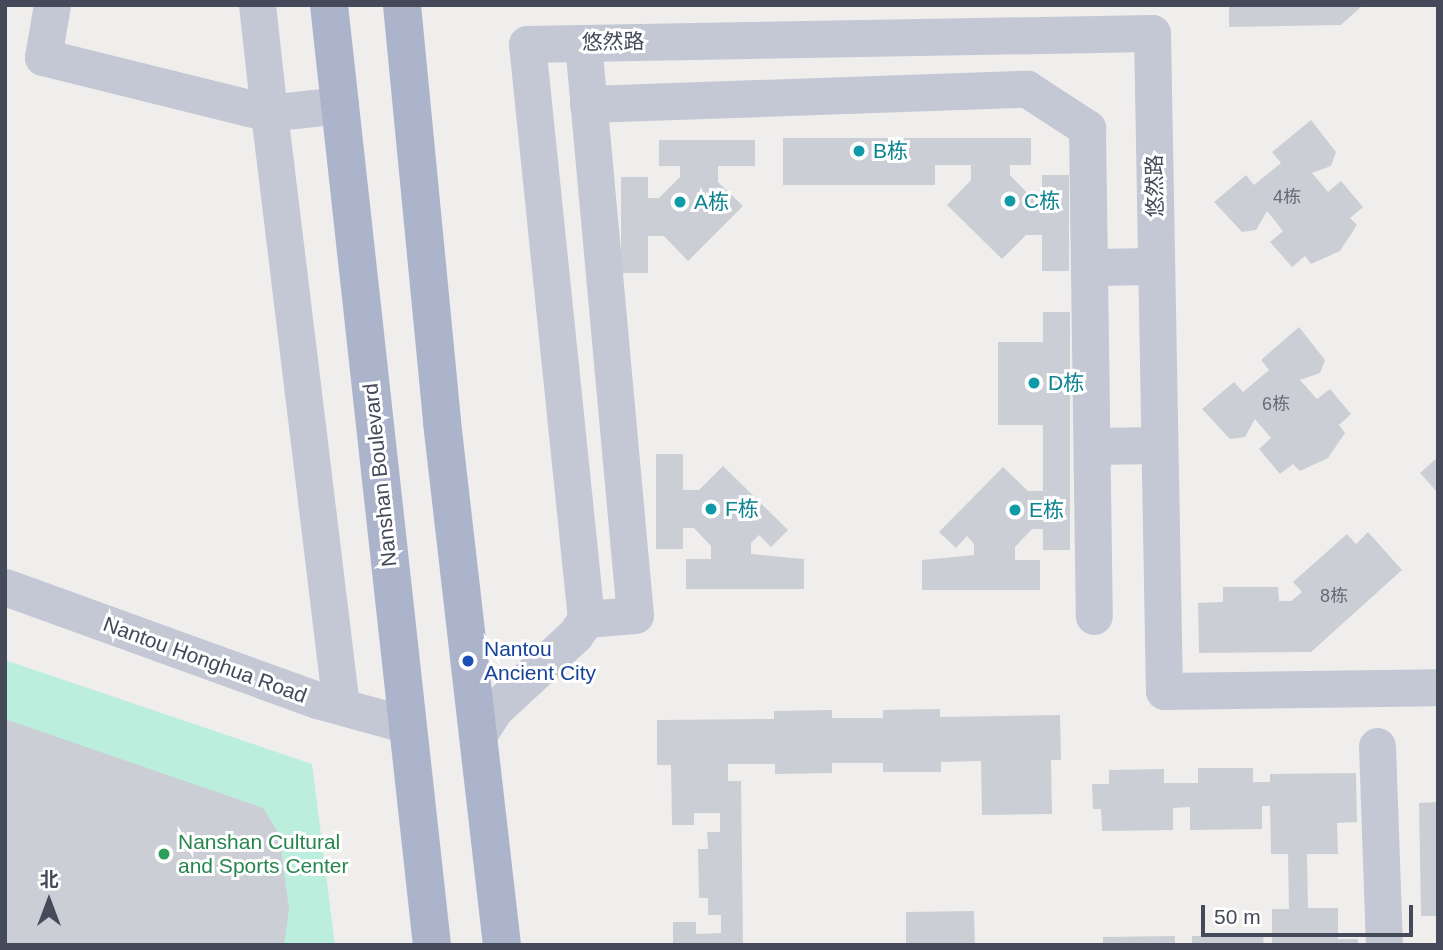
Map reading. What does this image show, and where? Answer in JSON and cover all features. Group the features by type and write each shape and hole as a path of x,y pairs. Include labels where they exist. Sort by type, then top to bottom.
{"main road":[{"name":"Nanshan Boulevard","path":"329,5 432,945"},
{"path":"402,5 502,945"}],"street":[{"path":"52,5 43,57 269,113 340,106"},
{"path":"257,5 341,706"},
{"name":"悠然路","path":"586,619 527,44 1153,33 1164,691 1438,687"},
{"path":"478,735 495,709 575,635 586,619 635,615 583,43"},
{"path":"588,104 1027,89 1087,128 1094,616"},
{"path":"1089,267 1156,266"},
{"path":"1092,446 1159,445"},
{"name":"Nantou Honghua Road","path":"5,587 341,706 408,725"},
{"path":"1377,746 1384,945"}],"green space":[{"name":"Nanshan Cultural and Sports Center","path":"5,660 312,764 335,945 5,945"}],"building":[{"path":"1229,5 1363,5 1341,25 1229,27"},
{"path":"1311,120 1336,152 1331,166 1312,173 1328,192 1341,181 1363,207 1350,218 1357,225 1340,251 1311,264 1305,256 1292,267 1270,242 1283,231 1267,211 1256,230 1242,232 1214,202 1246,175 1254,185 1281,163 1272,152"},
{"path":"783,138 1031,138 1031,165 1010,165 1010,175 1031,197 1042,197 1042,175 1069,175 1069,271 1042,271 1042,235 1026,235 1002,259 947,205 971,180 971,165 935,165 935,185 783,185"},
{"name":"A栋","path":"659,140 755,140 755,166 718,166 718,182 743,206 688,261 664,236 648,236 648,273 621,273 621,177 648,177 648,198 659,198 680,177 680,166 659,166"},
{"name":"E栋","path":"1043,312 1070,312 1070,550 1043,550 1043,529 1032,529 1015,547 1015,560 1040,560 1040,590 922,590 922,560 974,555 974,544 967,536 956,548 939,532 1003,467 1028,491 1043,491 1043,425 998,425 998,342 1043,342"},
{"path":"1299,327 1325,360 1320,373 1300,380 1317,399 1330,389 1351,414 1339,425 1345,433 1328,458 1300,471 1293,464 1280,474 1259,449 1271,438 1255,419 1245,437 1230,439 1202,409 1234,382 1243,392 1269,370 1261,360"},
{"name":"F栋","path":"656,454 683,454 683,490 699,490 723,466 788,530 771,547 759,535 751,543 751,554 804,559 804,589 686,589 686,559 711,559 711,546 694,528 683,528 683,549 656,549"},
{"path":"1438,457 1438,493 1420,473"},
{"path":"1368,532 1402,570 1311,652 1199,653 1198,603 1223,602 1223,587 1278,587 1279,601 1291,601 1302,592 1293,582 1347,534 1356,544"},
{"path":"940,709 940,717 1060,715 1061,760 1051,760 1052,814 982,815 981,761 941,762 941,772 883,772 883,763 832,763 832,773 775,774 775,764 728,764 728,781 741,781 743,945 673,945 673,922 696,922 696,934 721,933 721,915 708,915 708,898 699,898 698,849 708,849 707,832 720,832 720,813 694,813 694,825 672,825 671,765 657,765 657,720 774,719 774,711 832,710 832,718 883,718 883,710"},
{"name":"Nanshan Cultural and Sports Center","path":"5,719 263,808 279,834 289,909 284,945 5,945"},
{"path":"1198,768 1253,768 1253,782 1270,782 1270,774 1356,773 1357,822 1337,823 1338,854 1307,854 1308,908 1338,908 1338,939 1358,939 1358,945 1272,945 1272,909 1289,909 1288,854 1271,854 1270,806 1262,806 1262,829 1190,830 1190,807 1173,808 1173,830 1102,831 1101,809 1093,809 1092,784 1109,784 1109,770 1164,769 1164,783 1198,783"},
{"path":"1438,802 1438,916 1421,916 1419,803"},
{"path":"974,911 975,945 906,945 906,912"},
{"path":"1263,935 1264,945 1192,945 1192,936"},
{"path":"1175,936 1175,945 1103,945 1103,937"}],"place":[{"name":"B栋","path":"859,151"},
{"name":"C栋","path":"1010,201"},
{"name":"A栋","path":"680,202"},
{"name":"D栋","path":"1034,383"},
{"name":"F栋","path":"711,509"},
{"name":"E栋","path":"1015,510"},
{"name":"Nantou Ancient City","path":"468,661"},
{"name":"Nanshan Cultural and Sports Center","path":"164,854"}]}
